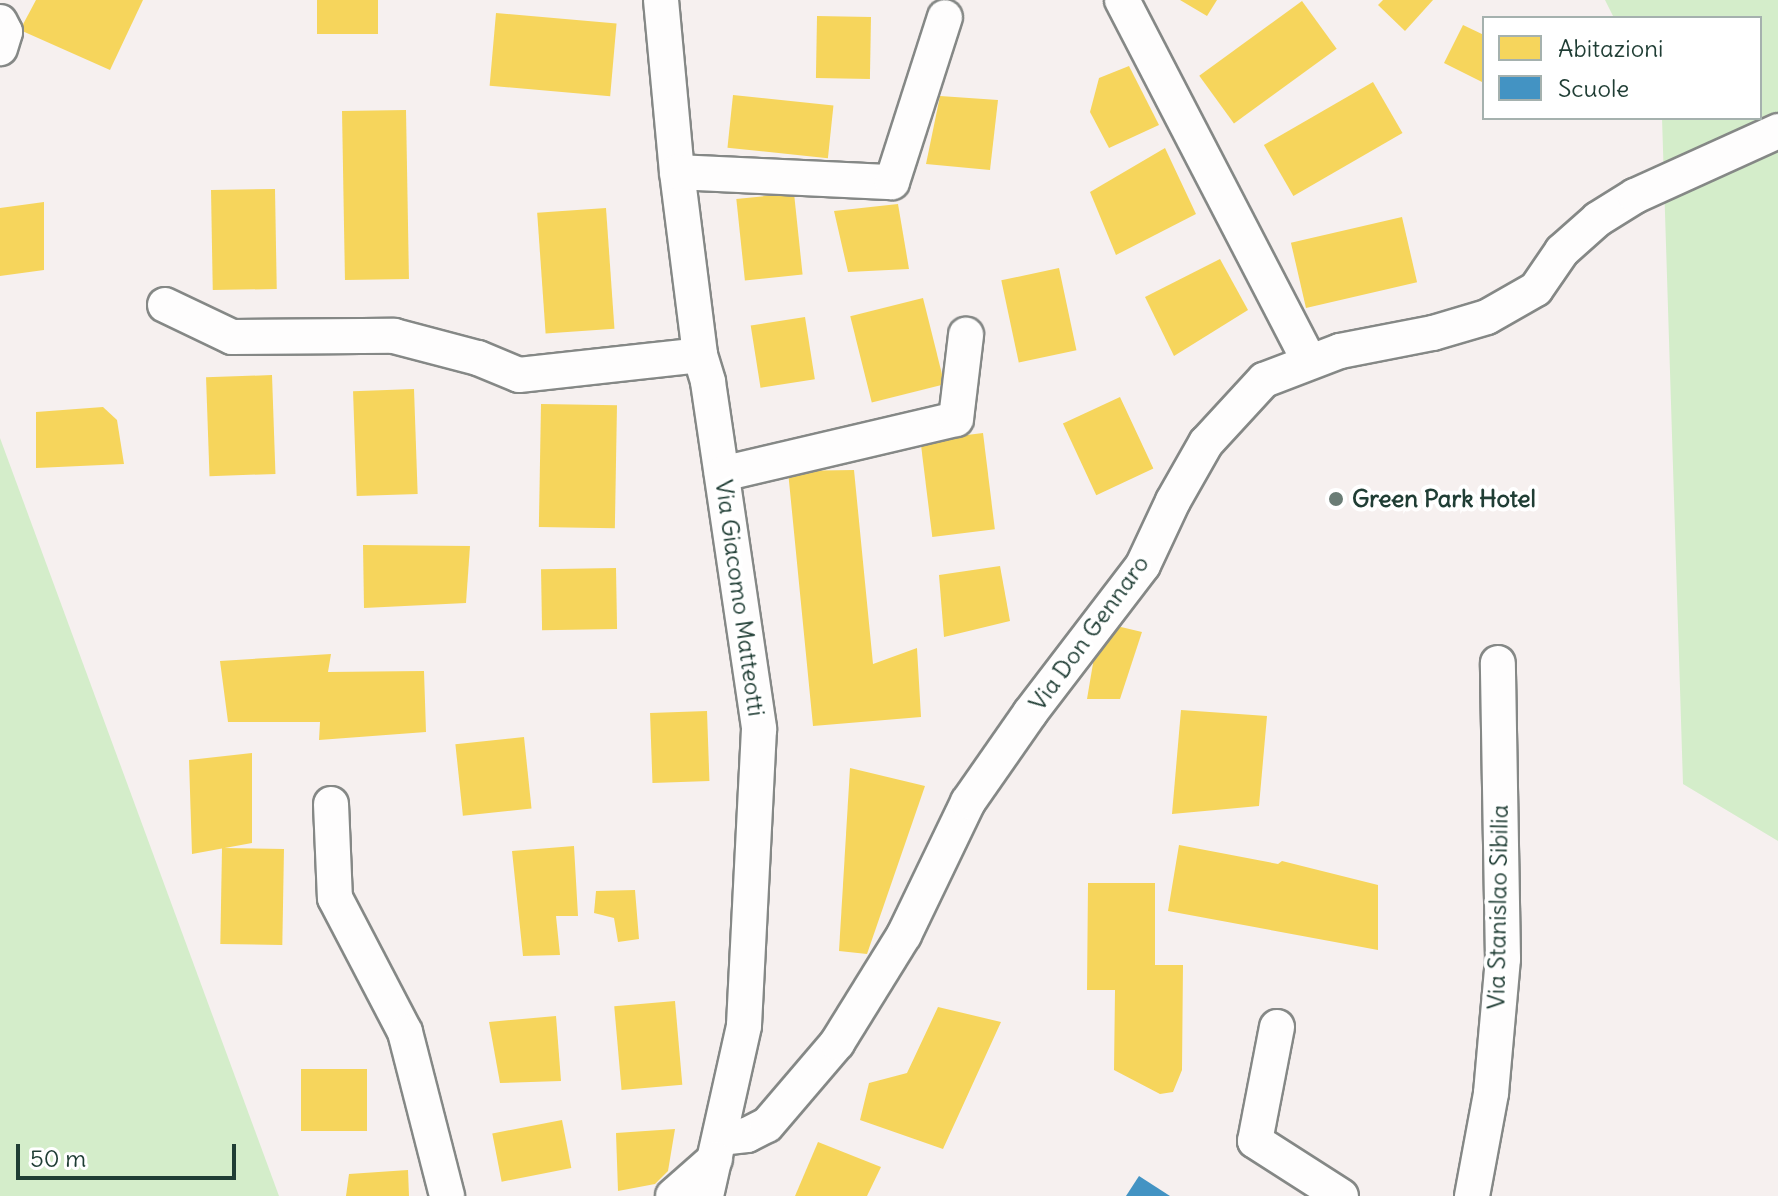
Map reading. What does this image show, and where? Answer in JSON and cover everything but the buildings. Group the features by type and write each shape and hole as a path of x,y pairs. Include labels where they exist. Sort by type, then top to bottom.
{"street":[{"name":"Via Giacomo Matteotti","path":"661,0 677,172 700,355 722,474 759,729 744,1026 706,1196"},
{"path":"1122,0 1309,361"},
{"path":"677,172 892,182 945,17"},
{"path":"0,22 5,32 0,48"},
{"name":"Via Don Gennaro","path":"718,1149 767,1125 837,1043 904,935 968,802 1030,713 1143,565 1173,501 1206,443 1264,380 1340,351 1433,333 1487,317 1536,289 1562,251 1598,219 1635,196 1778,131"},
{"path":"165,305 232,337 394,336 464,354 519,375 700,355"},
{"path":"722,474 956,419 966,335"},
{"name":"Via Stanislao Sibilia","path":"1472,1196 1491,1093 1503,959 1498,663"},
{"path":"331,804 335,898 405,1032 447,1196"},
{"path":"1277,1027 1255,1141 1341,1196"},
{"path":"673,1196 718,1149"}],"green space":[{"path":"1605,0 1778,0 1778,841 1683,784 1662,120 1762,120 1762,16 1613,16"},
{"path":"0,438 279,1196 0,1196"}],"place":[{"name":"Green Park Hotel","path":"1336,499"}]}
